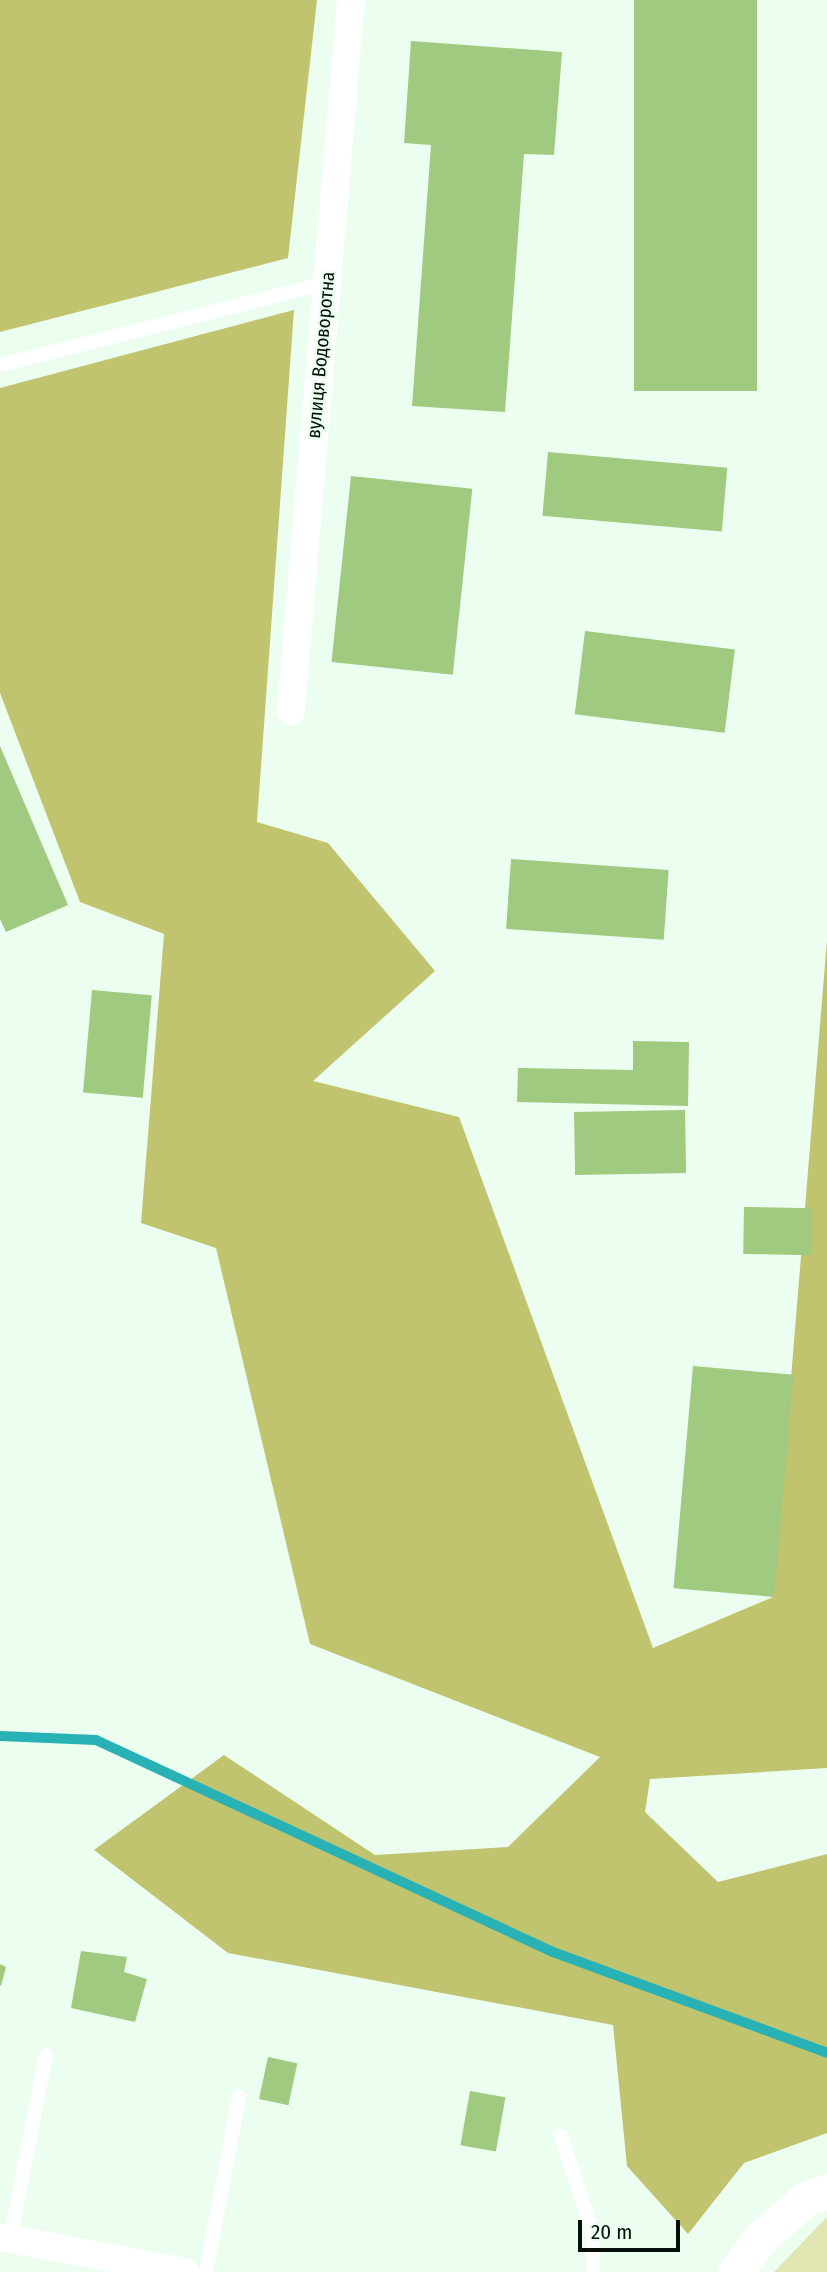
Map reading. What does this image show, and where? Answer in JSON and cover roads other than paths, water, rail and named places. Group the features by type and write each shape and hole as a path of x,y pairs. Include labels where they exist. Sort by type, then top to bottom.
{"street":[{"name":"вулиця Водоворотна","path":"292,711 351,0"},
{"path":"735,2272 779,2222 804,2200 827,2191"},
{"path":"5,2238 185,2272"}],"lane":[{"path":"0,365 326,283"},
{"path":"5,2238 46,2055"},
{"path":"206,2272 239,2096"},
{"path":"561,2136 593,2232 593,2272"}],"waterway":[{"path":"0,1736 96,1740 553,1952 827,2053"}]}
